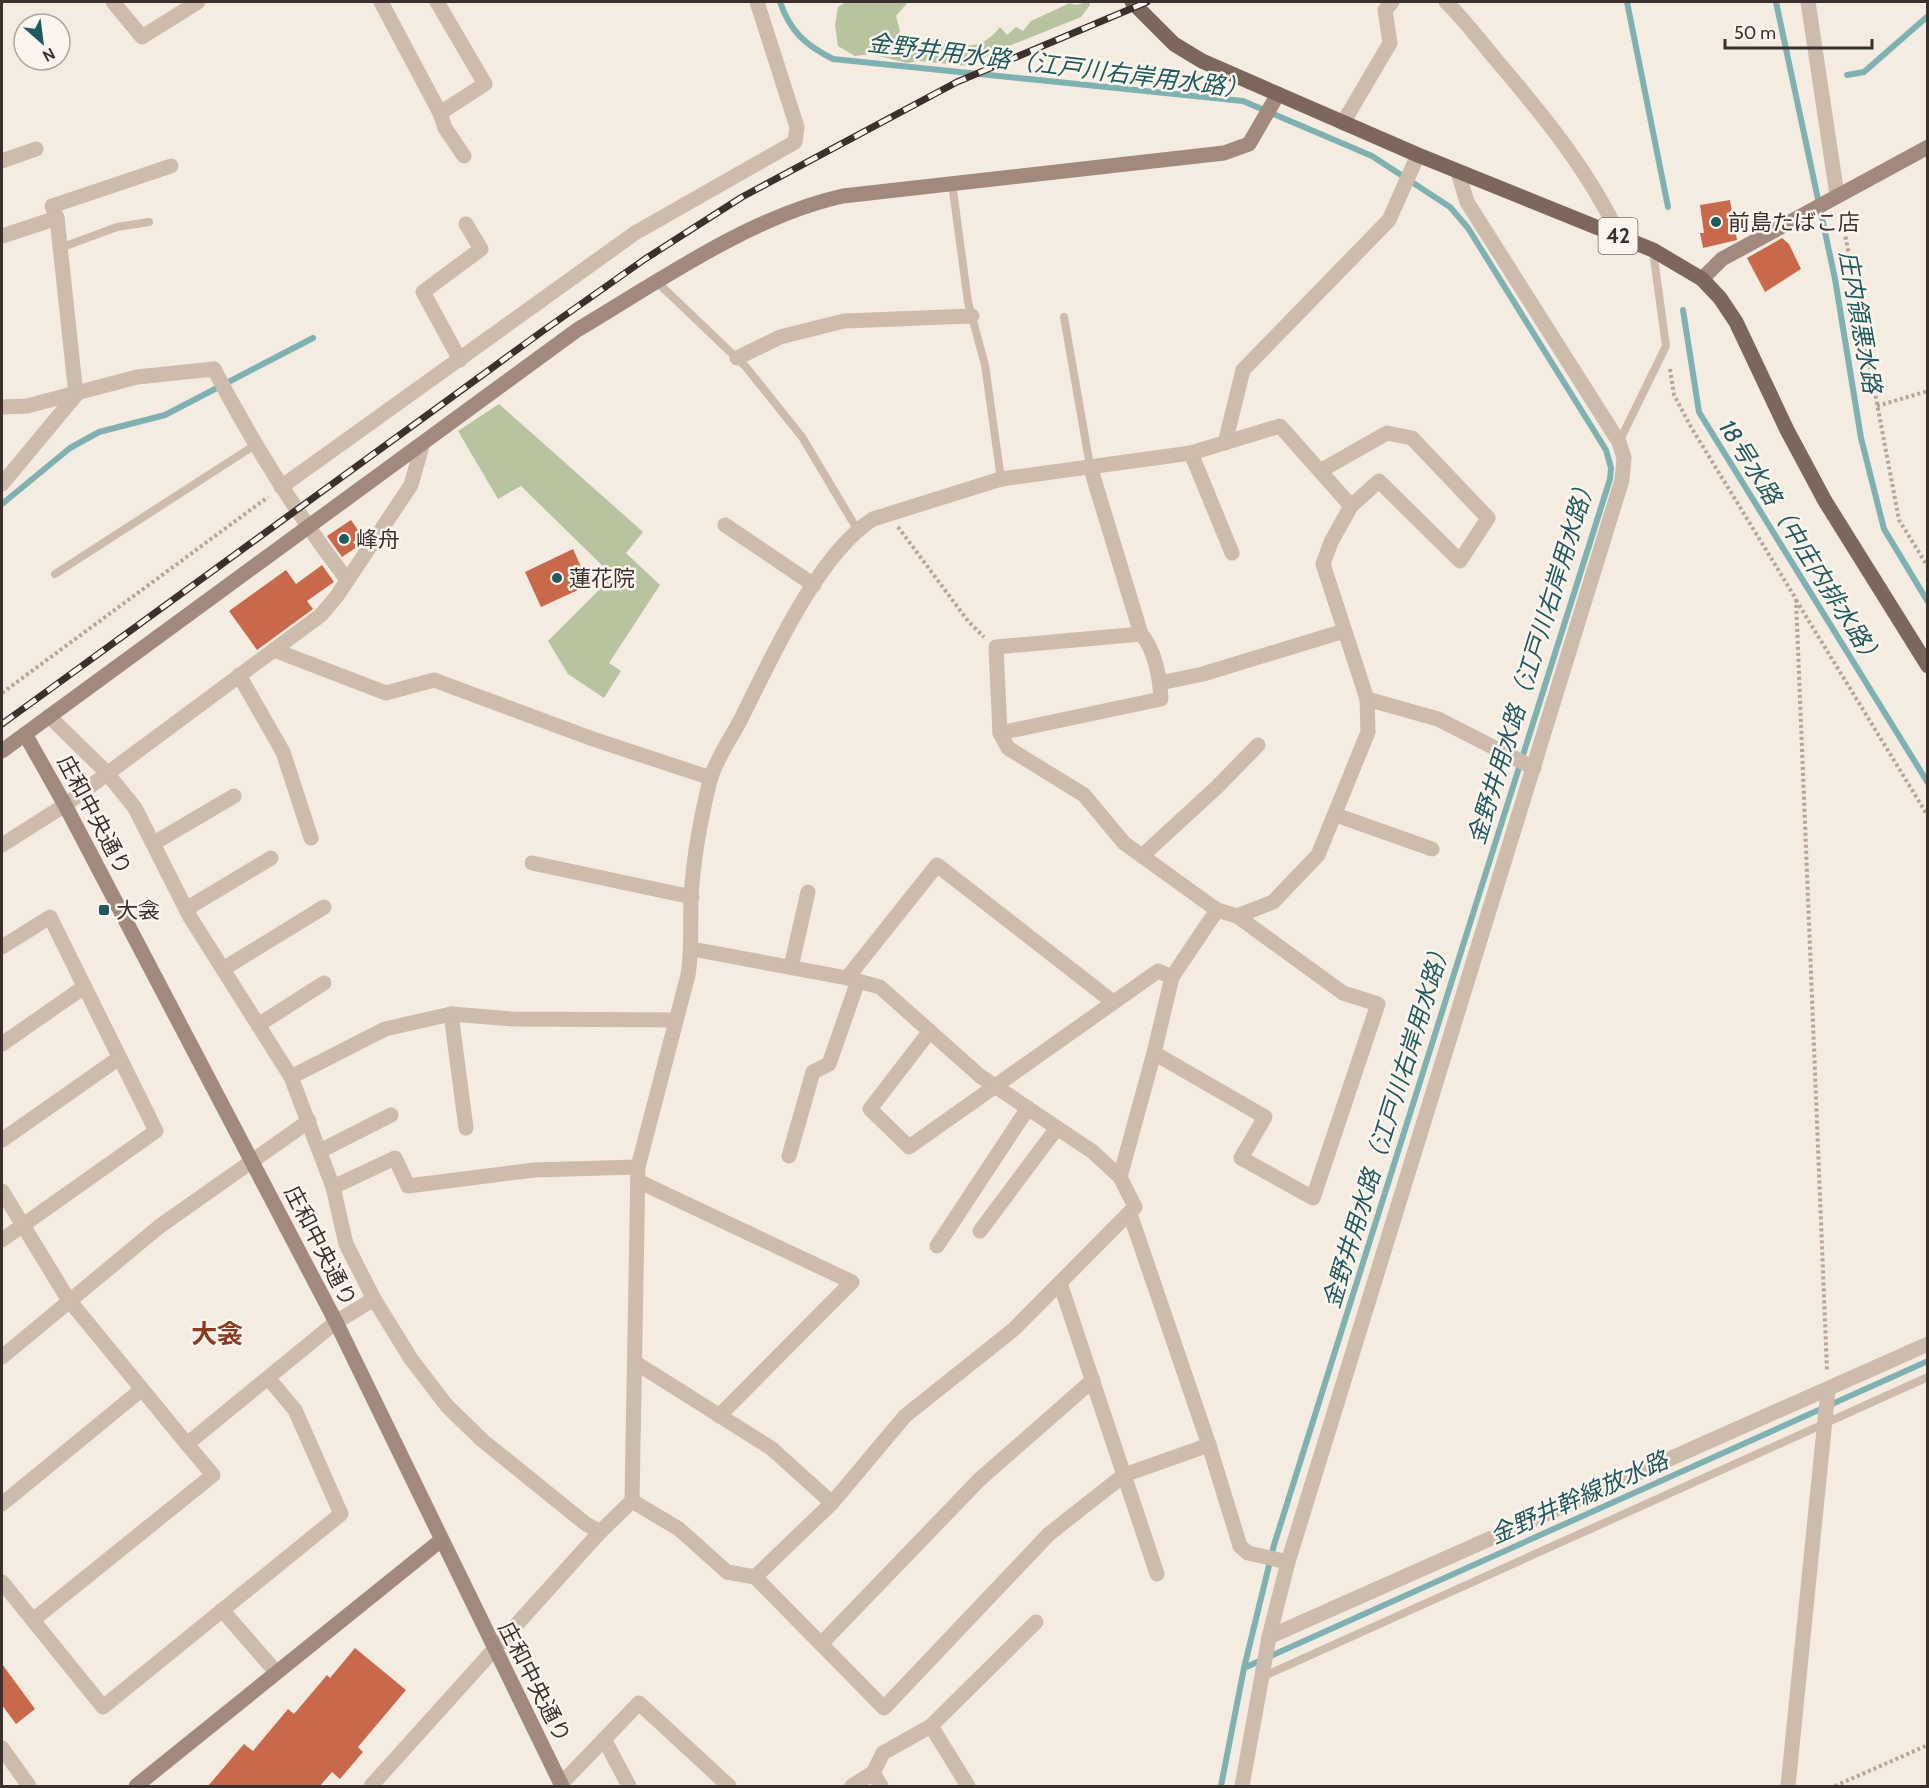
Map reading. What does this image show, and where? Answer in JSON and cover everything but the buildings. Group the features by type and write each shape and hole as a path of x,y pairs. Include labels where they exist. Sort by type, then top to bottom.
{"main road":[{"name":"42","path":"1132,2 1160,31 1193,56 1230,75 1458,172 1653,250 1702,279 1720,298 1736,322 1787,430 1825,501 1928,666"}],"street":[{"path":"113,2 142,37 198,2"},
{"path":"381,2 440,113 445,128 464,156"},
{"path":"437,2 485,84 440,113"},
{"path":"281,487 635,233 795,142 797,127 757,2"},
{"path":"1343,123 1390,43 1385,10 1392,2"},
{"path":"1446,2 1532,103 1578,162 1603,202 1620,237"},
{"path":"1808,2 1837,195"},
{"path":"2,751 422,446 577,330 657,282 776,217 806,204 843,196 1224,153 1244,148 1256,136 1278,94"},
{"path":"1702,279 1722,259 1928,147"},
{"path":"2,161 36,149"},
{"path":"1225,443 1244,370 1389,220 1418,155"},
{"path":"2,484 76,395 57,218 52,206 171,166"},
{"path":"1242,1786 1269,1637 1288,1562 1622,480 1624,458 1619,442 1467,202 1458,172"},
{"path":"2,236 57,218"},
{"path":"460,360 423,292 481,249 466,224"},
{"path":"737,358 780,338 844,321 972,316"},
{"path":"2,407 27,406 76,395 137,377 214,369 255,445 281,487 347,580"},
{"path":"372,1786 600,1532 632,1501 638,1174 692,949 692,897 697,844 711,778 771,659 838,548 857,529 873,519 1001,479 1090,465 1191,453 1280,426 1351,506"},
{"path":"1237,916 1273,902 1307,870 1318,855 1368,732 1367,699 1323,564 1330,542 1351,506 1379,482 1460,561 1488,518 1412,438 1387,434 1320,471"},
{"path":"2,845 65,805 106,772 321,615 411,485 422,446"},
{"path":"1191,453 1232,553"},
{"path":"1000,733 1161,699 1160,683 1147,641 1141,634 1090,465"},
{"path":"725,525 814,585"},
{"path":"1160,683 1203,674 1344,631"},
{"path":"1141,634 996,647 1000,733 1008,748 1084,795 1124,843 1217,910 1237,916 1343,993 1378,1004 1312,1198 1241,1158 1265,1117 1154,1053"},
{"path":"274,650 386,693 434,680 593,739 711,778"},
{"path":"239,675 283,752 311,838"},
{"path":"1367,699 1438,719 1534,768"},
{"path":"49,716 106,772 135,808 186,909 291,1077 333,1187 346,1244 374,1299 411,1359 447,1406 482,1440 586,1524 600,1532"},
{"name":"庄和中央通り","path":"25,734 65,805 336,1322 440,1541 562,1785"},
{"path":"1142,856 1217,788 1258,745"},
{"path":"154,843 234,796"},
{"path":"1336,815 1432,849"},
{"path":"186,909 271,858"},
{"path":"532,863 692,897"},
{"path":"789,1156 813,1072 829,1064 852,979 937,865 1113,1002"},
{"path":"790,967 808,892"},
{"path":"223,969 324,907"},
{"path":"1120,1177 1172,977 1217,910"},
{"path":"2,947 50,917 156,1131 2,1240"},
{"path":"692,949 852,979 880,987 993,1085 1093,1152 1120,1177 1135,1207 1014,1329 905,1416 832,1503 755,1577"},
{"path":"930,1031 870,1109 909,1147 993,1085 1158,971 1172,977"},
{"path":"258,1025 324,983"},
{"path":"2,1044 84,987"},
{"path":"291,1077 385,1029 451,1014 513,1019 676,1020"},
{"path":"451,1014 466,1128"},
{"path":"2,1140 119,1058"},
{"path":"937,1246 1028,1108"},
{"path":"320,1151 391,1115"},
{"path":"2,1357 68,1299 160,1226 309,1121"},
{"path":"980,1231 1057,1128"},
{"path":"333,1187 395,1158 408,1186 534,1170 638,1174 852,1282 718,1416"},
{"path":"2,1191 68,1299 213,1475 33,1620"},
{"path":"1130,1214 1209,1445 1240,1546 1248,1553 1288,1562"},
{"path":"1060,1283 1157,1574"},
{"path":"187,1444 336,1322 374,1299"},
{"path":"1269,1637 1928,1344"},
{"path":"636,1363 771,1448 832,1503"},
{"path":"2,1582 103,1707 341,1514 296,1410 269,1379"},
{"path":"821,1644 980,1479 1093,1380"},
{"path":"2,1504 141,1390"},
{"path":"1788,1786 1828,1390"},
{"path":"632,1501 679,1529 727,1572 755,1577 884,1708 1049,1534 1125,1475 1209,1445"},
{"path":"136,1786 440,1541"},
{"path":"222,1610 276,1672"},
{"path":"852,1786 877,1780 883,1753 931,1726 1036,1622"},
{"path":"562,1785 639,1702 729,1786"},
{"path":"931,1726 968,1786"},
{"path":"604,1739 630,1786"},
{"path":"2,1748 29,1786"}],"lane":[{"path":"952,183 972,316 985,365 1001,479"},
{"path":"60,248 117,227 149,222"},
{"path":"1619,442 1666,346 1653,250"},
{"path":"657,282 737,358 802,437 857,529"},
{"path":"1064,317 1090,465"},
{"path":"55,574 255,445"},
{"path":"1262,1677 1928,1377"}],"path":[{"path":"1837,195 1899,520 1928,567"},
{"path":"1666,346 1674,395 1691,428 1928,816"},
{"path":"1877,406 1928,391"},
{"path":"2,693 281,487"},
{"path":"889,514 968,621 996,647"},
{"path":"1796,599 1828,1390"},
{"path":"1835,1786 1928,1745"}],"green space":[{"path":"846,2 908,2 896,16 900,31 897,36 911,44 920,45 977,44 985,41 1000,27 1007,35 1016,27 1023,31 1031,21 1070,3 1075,5 1089,2 1090,5 1081,17 994,52 969,66 919,61 907,63 871,54 855,56 838,46 835,25 838,7"},
{"path":"499,404 643,532 626,553 660,585 609,663 621,671 604,698 568,674 548,641 613,576 521,486 498,499 458,431"}],"waterway":[{"name":"金野井用水路（江戸川右岸用水路）","path":"780,2 789,21 800,36 814,48 833,59 1243,101 1372,156 1450,207 1468,228 1606,450 1611,468 1610,479 1274,1545 1244,1668 1221,1786"},
{"name":"18号水路（中庄内排水路）","path":"1627,2 1668,207"},
{"name":"庄内領悪水路","path":"1776,2 1835,279 1861,438 1884,529 1928,602"},
{"path":"1847,75 1864,72 1928,16"},
{"name":"18号水路（中庄内排水路）","path":"1683,310 1699,412 1928,783"},
{"path":"2,504 70,448 99,432 165,415 313,338"},
{"name":"金野井幹線放水路","path":"1244,1668 1928,1361"}],"railway":[{"path":"2,724 540,333 645,259 742,197 957,82 1147,2"}],"place":[{"name":"前島たばこ店","path":"1716,222"},
{"name":"峰舟","path":"344,539"},
{"name":"蓮花院","path":"557,578"},
{"name":"大衾","path":"104,910"}],"district":[{"name":"大衾","path":"217,1334"}]}
